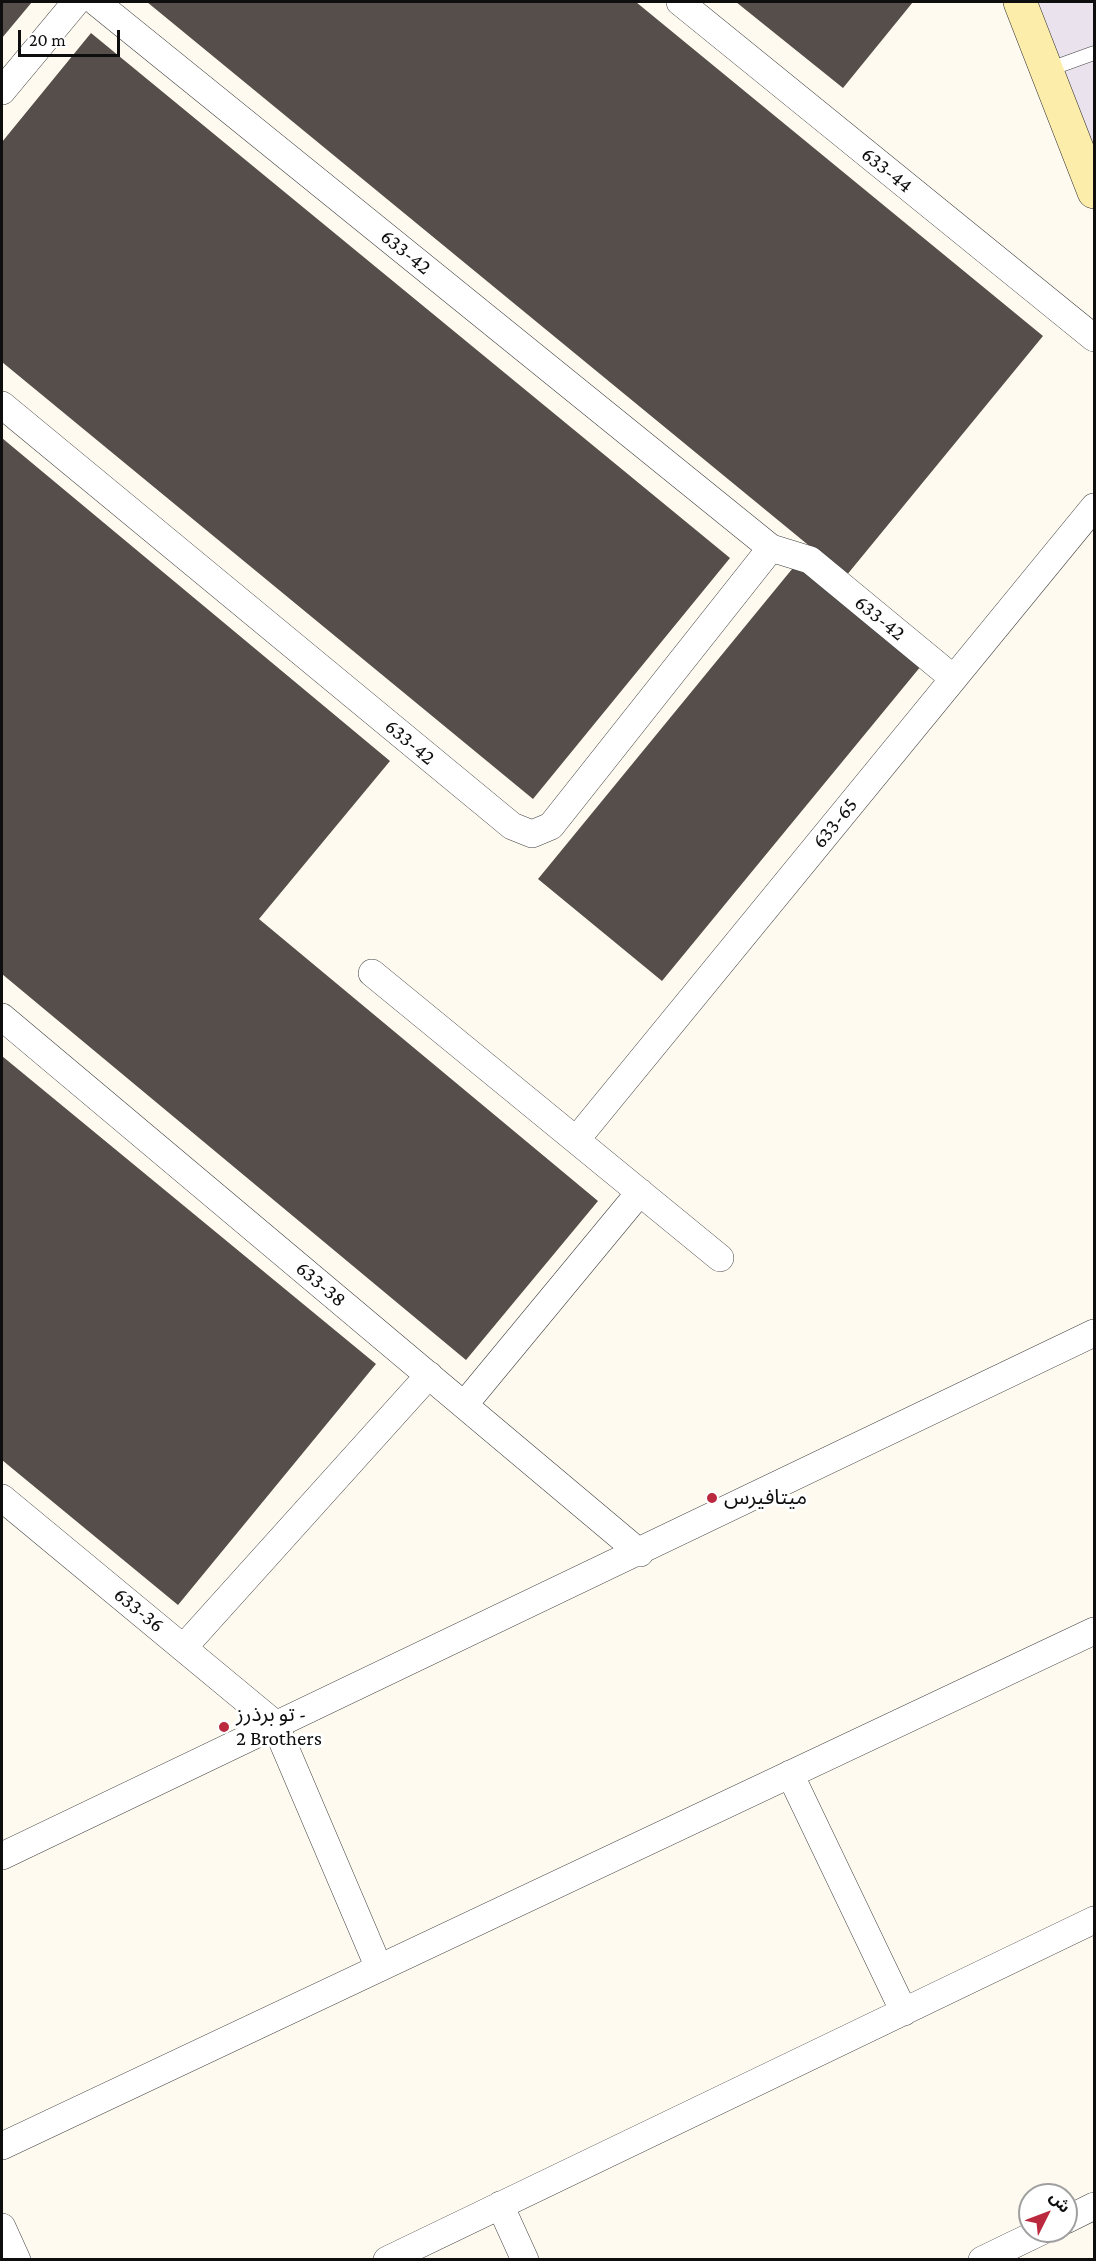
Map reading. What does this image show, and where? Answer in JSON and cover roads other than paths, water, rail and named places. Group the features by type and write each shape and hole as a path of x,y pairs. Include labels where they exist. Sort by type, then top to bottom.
{"street":[{"path":"2,91 76,2"},
{"name":"633-42","path":"96,2 771,548 810,560 954,678"},
{"name":"633-44","path":"680,2 1095,338"},
{"path":"1020,2 1095,192"},
{"name":"633-42","path":"2,405 512,826 532,834 551,826 771,548"},
{"name":"633-65","path":"576,1140 1095,507"},
{"path":"372,973 720,1258"},
{"name":"633-38","path":"2,1017 640,1553"},
{"path":"464,1404 639,1192"},
{"path":"2,1856 275,1724 640,1553 1095,1333"},
{"path":"184,1647 429,1375"},
{"name":"633-36","path":"2,1498 275,1724"},
{"path":"2,2146 1095,1631"},
{"path":"275,1724 379,1968"},
{"path":"790,1774 904,2012"},
{"path":"387,2259 1095,1920"},
{"path":"500,2205 525,2259"},
{"path":"1078,2214 1095,2206"},
{"path":"2,2227 17,2259"},
{"path":"982,2259 1018,2242"}],"lane":[{"path":"1047,70 1095,53"}],"place":[{"name":"ميتافيرس","path":"712,1498"},
{"name":"تو برذرز - 2 Brothers","path":"224,1727"}]}
